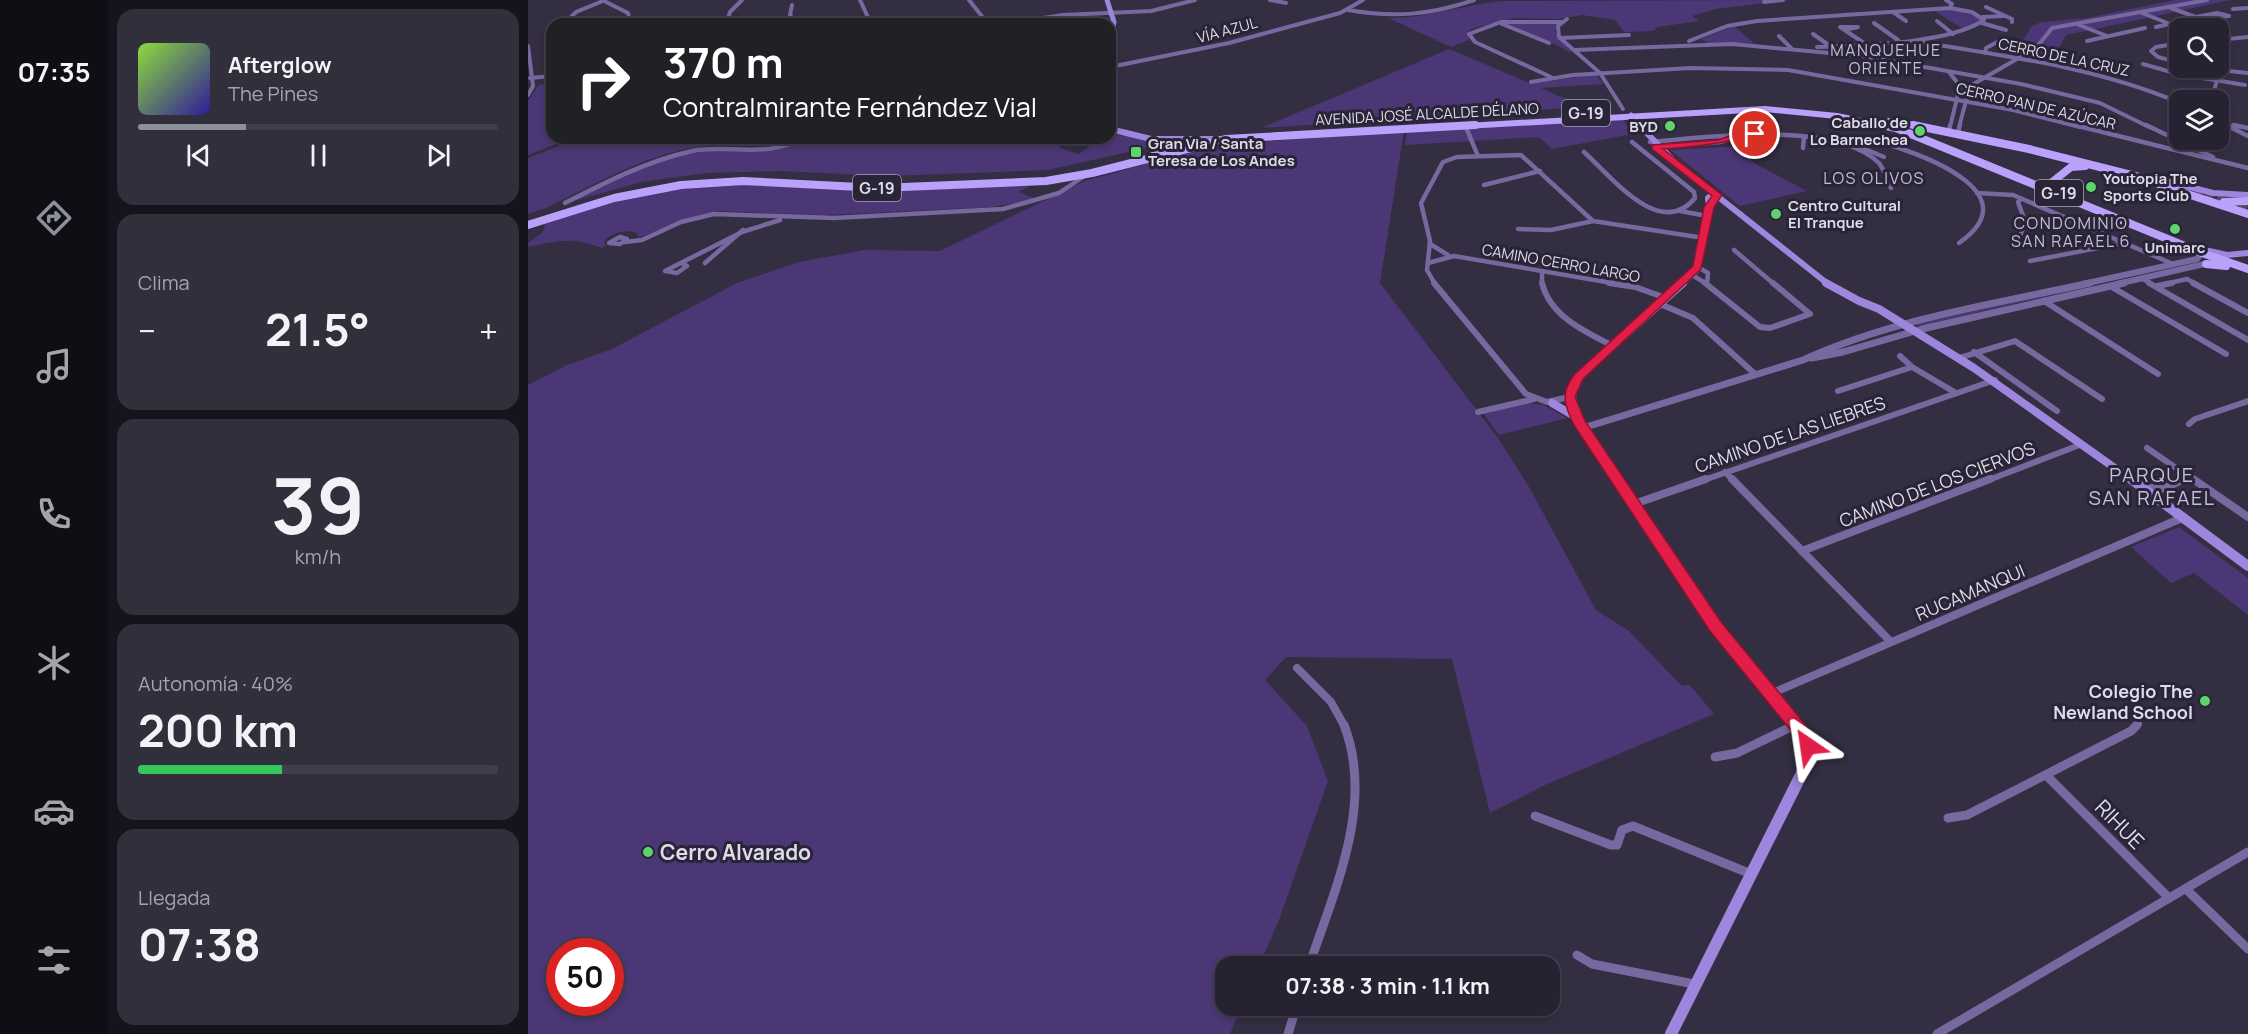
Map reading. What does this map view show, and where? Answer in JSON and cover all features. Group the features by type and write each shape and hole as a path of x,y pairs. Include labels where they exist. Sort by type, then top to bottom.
{"main road":[{"path":"1107,0 1113,18"},
{"name":"AVENIDA JOSÉ ALCALDE DÉLANO","path":"1725,102 1734,106 1799,111 1867,121 1896,128 2248,270"},
{"path":"1688,111 1721,107 1717,103"},
{"name":"AVENIDA JOSÉ ALCALDE DÉLANO","path":"1223,138 1465,125 1628,111 1658,106"},
{"name":"AVENIDA JOSÉ ALCALDE DÉLANO","path":"1223,138 1628,111 1688,111 1734,106 1803,107 2020,144 2207,191 2248,195"},
{"path":"1628,111 1653,145 1686,172 1686,175 1808,269 1938,349 1948,351 1995,380 2248,566"},
{"name":"AVENIDA JOSÉ ALCALDE DÉLANO","path":"1949,131 2167,184"},
{"path":"1116,132 1124,135 1160,140 1195,140"},
{"path":"1945,146 1936,138 1937,135 1966,135"},
{"path":"1160,140 1223,138"},
{"name":"G-19","path":"528,219 612,193 697,177 760,175 874,182 1035,176 1087,168 1195,140 1223,138"},
{"name":"G-19","path":"528,225 632,194 713,182 768,181 879,188 1046,181 1092,173 1223,138"},
{"path":"1152,156 1158,149 1160,140"},
{"path":"1990,140 2211,200 2248,214"},
{"path":"1069,178 1076,172 1130,157"},
{"path":"2023,178 2047,180 2063,167 2055,158"},
{"path":"2065,195 2051,183 2072,167 2086,166"},
{"path":"1714,195 1742,222 1752,225"},
{"path":"1671,1034 1694,984 1806,765 1808,746 1796,725 1720,633 1583,428 1576,417 1569,397 1576,379 1692,275 1698,267 1708,211 1714,195"},
{"path":"2211,200 2248,201"},
{"path":"1708,211 1725,207"},
{"path":"528,231 530,234 538,222"},
{"name":"G-19","path":"2173,241 2218,254 2246,253"},
{"path":"2222,260 2246,253"},
{"path":"2205,264 2248,270"},
{"path":"1552,403 1576,417"}],"street":[{"path":"570,18 576,12 603,0 628,13 629,18"},
{"path":"728,18 730,12 742,0"},
{"path":"860,0 868,18"},
{"path":"969,0 983,18"},
{"path":"1038,18 1055,15 1159,10 1195,0"},
{"path":"1270,0 1286,3"},
{"path":"1348,10 1363,0"},
{"path":"1348,10 1389,18 1405,18 1436,14 1474,0"},
{"path":"1764,2 1783,0"},
{"path":"1946,0 1952,4 1950,8"},
{"path":"1958,132 1969,87 2020,58 2041,43 2052,28 2207,0"},
{"path":"792,4 790,15 792,18"},
{"path":"1986,7 2013,20 2012,22"},
{"path":"1671,45 1700,39 1727,26 1748,22 1950,8 1969,11 1983,17 2005,16"},
{"path":"2170,8 2196,17 2203,19 2229,16 2217,13 2196,17"},
{"path":"2233,9 2248,8"},
{"name":"VÍA AZUL","path":"1116,66 1194,52 1348,10"},
{"path":"1892,12 1906,21"},
{"path":"2142,13 2169,24"},
{"path":"1982,23 1983,17"},
{"path":"1552,77 1469,37 1474,31 1501,23 1530,20 1561,22 1567,19"},
{"path":"1937,21 1953,34"},
{"path":"1561,22 1557,31 1560,38 1600,73 1628,111"},
{"path":"1501,23 1550,43"},
{"path":"1874,23 1898,40"},
{"path":"1813,49 1953,34 1982,23 2006,30"},
{"path":"2077,24 2108,36"},
{"path":"2156,27 2169,24"},
{"path":"2087,41 2145,28"},
{"path":"1845,30 1864,43"},
{"path":"1813,34 1846,54"},
{"path":"1560,38 1629,35"},
{"path":"1779,36 1791,48"},
{"path":"2229,39 2248,37"},
{"name":"CERRO DE LA CRUZ","path":"1922,38 1939,45"},
{"path":"1700,39 1705,44"},
{"name":"CERRO DE LA CRUZ","path":"1904,39 2020,58 2140,85 2169,98"},
{"path":"1985,53 1987,47 2001,40"},
{"path":"1574,50 1705,44 1813,49 1985,78 2105,104 2169,135"},
{"path":"2169,45 2156,47 2151,52 2169,59"},
{"path":"528,46 531,80 528,95"},
{"path":"1833,52 1839,51"},
{"path":"2143,64 2178,74 2245,85"},
{"name":"CERRO PAN DE AZÚCAR","path":"1531,82 1552,77 1600,73 1703,68 1779,69 2013,110 2248,168"},
{"path":"1949,72 1960,86 1949,131"},
{"path":"2229,72 2247,74"},
{"path":"531,80 546,79"},
{"path":"2214,90 2217,80"},
{"path":"1465,125 1478,156"},
{"path":"2229,125 2248,132"},
{"path":"2229,126 2248,132"},
{"path":"1653,145 1737,135 1804,137 1849,144 1884,157"},
{"path":"1653,145 1720,142 1737,135"},
{"path":"1803,148 1804,137"},
{"path":"1680,140 1684,145"},
{"path":"1632,142 1694,192 1694,199 1681,210"},
{"path":"565,202 638,166 669,156 716,148 779,148 787,144"},
{"path":"1849,144 1881,166 1889,179 1891,188"},
{"path":"1890,145 1916,153 1947,168 1977,193 1983,208 1982,221 1976,230 1959,243"},
{"path":"2199,150 2223,162"},
{"path":"1584,152 1650,209 1661,212 1708,211"},
{"path":"1534,399 1520,387 1431,279 1428,263 1430,244 1421,208 1445,160 1518,154 1526,157 1593,221"},
{"path":"1484,185 1540,171"},
{"path":"682,263 745,228 791,219 1003,209 1052,195 1092,173"},
{"path":"1052,195 1065,186 1069,178"},
{"path":"1046,181 1065,181 1067,183 1065,186"},
{"path":"1977,193 2011,194 2173,264 2176,268 2171,272"},
{"path":"2019,240 2025,221 2018,202 2021,199"},
{"path":"625,242 642,240 681,222 714,214 744,214 791,219"},
{"path":"1518,229 1551,230 1593,221 1704,238"},
{"path":"705,263 708,258 736,240 745,228"},
{"path":"2030,261 2125,243"},
{"name":"CAMINO CERRO LARGO","path":"1430,244 1450,256 1639,288 1693,318 1755,374"},
{"path":"1692,275 1707,284 1760,327 1770,328 1810,314 1734,250"},
{"path":"2142,250 2164,266"},
{"path":"1803,360 1831,347 1901,325 2200,258 2202,253"},
{"name":"CAMINO CERRO LARGO","path":"1428,263 1450,256"},
{"path":"1583,428 1755,374 1803,360 1836,354 1912,331 2222,260"},
{"path":"1698,267 1708,273 1707,284"},
{"path":"1542,271 1540,282 1542,291 1569,321 1582,331 1612,346"},
{"path":"2143,279 2248,340"},
{"path":"2157,286 2187,279 2248,313"},
{"path":"2110,286 2226,354"},
{"path":"2044,301 2158,374"},
{"path":"1959,320 1954,316 1971,312 1973,308"},
{"path":"1959,358 2010,341 2018,342 2102,399"},
{"path":"1974,352 2057,411"},
{"path":"1900,356 1912,367 1956,393"},
{"name":"CAMINO DE LAS LIEBRES","path":"1838,391 1912,367"},
{"name":"CAMINO DE LAS LIEBRES","path":"1634,504 1995,380"},
{"path":"1478,412 1534,399 1552,403 1569,397"},
{"path":"2188,424 2195,419 2248,401"},
{"name":"CAMINO DE LOS CIERVOS","path":"1802,551 2082,444"},
{"path":"2147,448 2248,517"},
{"path":"1725,472 1890,642"},
{"path":"2155,498 2162,489 2189,477"},
{"path":"2141,487 2162,489"},
{"name":"RUCAMANQUI","path":"1770,694 2182,518"},
{"path":"1297,668 1329,698 1340,714 1353,747 1356,774 1355,802 1345,853 1312,956"},
{"path":"1948,818 1967,815 2131,731 2138,724"},
{"path":"1715,757 1737,753 1796,725"},
{"name":"RIHUE","path":"2046,775 2169,898"},
{"path":"1535,816 1611,845 1617,845 1622,830 1633,826 1751,874"},
{"path":"1940,1033 2248,852"},
{"path":"2186,889 2248,949"},
{"path":"1577,955 1592,964 1694,984"},
{"path":"1288,1034 1294,1016"}],"shaded area":[{"path":"1790,0 1716,9 1692,16 1700,21 1657,27 1654,31 1624,32 1615,20 1582,15 1559,19 1515,18 1474,28 1468,32 1469,40 1451,47 1388,18 1417,16 1502,1"},
{"path":"2175,0 2231,0 2066,35 2058,49 2039,61 2001,53 2022,41 2032,26 2041,22 2087,18"},
{"path":"1933,10 1958,10 1977,15 1980,20 1963,29"},
{"path":"1526,22 1558,24 1555,32 1573,51 1569,52 1507,24"},
{"path":"1734,26 1754,43 1708,43 1701,39"},
{"path":"1449,49 1532,84 1596,74 1603,84 1541,88 1584,107 1261,128"},
{"path":"546,84 546,144 556,144 528,155 528,101 539,85"},
{"path":"1623,119 1633,134 1552,149 1539,137 1405,145 1407,132"},
{"path":"1404,131 1380,283 1498,438 1529,487 1596,610 1629,631 1682,686 1689,684 1714,714 1547,784 1490,813 1452,659 1286,657 1265,680 1307,726 1328,781 1279,920 1263,956 1215,956 1215,1016 1237,1016 1230,1034 528,1034 528,385 567,365 612,349 737,283 799,262 865,250 940,251 1085,181 1210,146"},
{"path":"1116,135 1156,140 1155,146 1048,170 888,176 778,171 706,173 641,182 570,202 661,161 709,151 768,150 796,144 1055,144 1078,154 1094,144 1116,144"},
{"path":"565,144 781,144 709,146 677,151 638,164 546,208 528,214 528,158"},
{"path":"1738,146 1754,163 1807,191 1740,206 1670,150"},
{"path":"748,184 854,189 1033,184 1019,192 1036,199 993,207 825,215 717,211 688,218 644,236 638,237 637,233 628,231 619,232 604,241 606,246 601,248 574,241 528,247 528,243 543,232 545,224 599,205 664,190"},
{"path":"2206,259 1919,326 1915,324"},
{"path":"1527,403 1543,405 1568,418 1499,435 1484,414"},
{"path":"2179,527 2248,578 2248,615 2194,573 2171,583 2131,547"}],"tunnel":[{"path":"2171,185 2248,209"}],"place":[{"name":"BYD","path":"1670,126"},
{"name":"Caballo de Lo Barnechea","path":"1920,131"},
{"name":"Gran Via / Santa Teresa de Los Andes","path":"1136,152"},
{"name":"Youtopia The Sports Club","path":"2091,187"},
{"name":"Centro Cultural El Tranque","path":"1776,214"},
{"name":"Unimarc","path":"2175,229"},
{"name":"Colegio The Newland School","path":"2205,701"},
{"name":"Cerro Alvarado","path":"648,852"}],"district":[{"name":"MANQUEHUE ORIENTE","path":"1886,59"},
{"name":"LOS OLIVOS","path":"1874,178"},
{"name":"CONDOMINIO SAN RAFAEL 6","path":"2071,232"},
{"name":"PARQUE SAN RAFAEL","path":"2152,486"}],"route":[{"path":"1755,134 1737,135 1720,142 1655,147 1717,195 1709,207 1698,267 1692,275 1579,376 1570,389 1569,397 1579,422 1724,639 1799,728 1808,746"}]}
